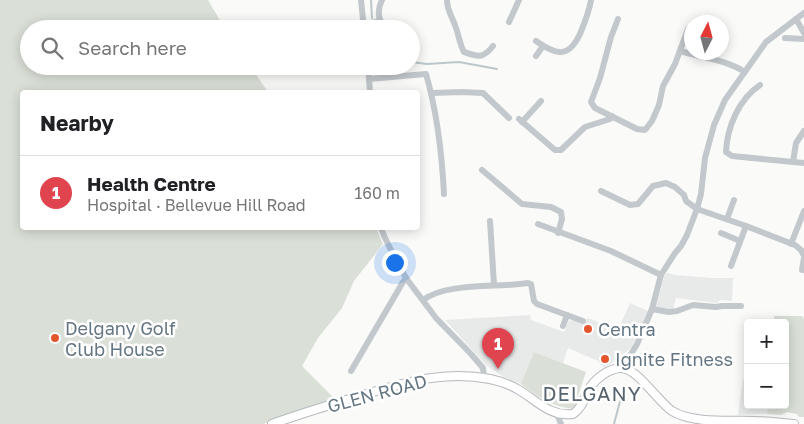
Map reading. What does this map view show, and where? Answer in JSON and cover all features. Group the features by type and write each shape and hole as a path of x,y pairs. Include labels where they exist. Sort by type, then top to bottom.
{"main road":[{"path":"558,421 573,414 580,408 592,385 601,376 621,367 635,374 664,404 692,421 769,421 794,424"},
{"name":"GLEN ROAD","path":"272,424 419,379 445,376 484,378 518,389 544,407 558,421"}],"street":[{"path":"361,0 363,20"},
{"path":"380,20 379,9 382,0"},
{"path":"447,0 449,11 456,26 460,46 464,52 474,56 481,56 488,53 493,46"},
{"path":"509,22 519,0"},
{"path":"536,41 548,49 558,52 567,51 573,46 589,13 591,0"},
{"path":"621,367 637,344 652,309 661,275 687,235 701,194 706,158 714,125 725,100 766,42 804,13"},
{"path":"618,19 591,102 595,108 637,129 645,130 652,121 660,105 664,86 684,40"},
{"path":"796,19 804,33"},
{"path":"785,38 804,39"},
{"path":"536,56 544,46"},
{"path":"680,51 727,63 745,72"},
{"path":"420,75 426,74 432,93 443,172 444,194"},
{"path":"369,75 370,90"},
{"path":"369,79 415,75"},
{"path":"760,85 753,90 740,106 726,141 726,152 732,156 804,163"},
{"path":"432,93 483,93 509,118"},
{"path":"541,101 520,121 555,150 561,150 586,127 610,119 612,116"},
{"path":"793,162 796,143 804,131"},
{"path":"482,170 522,204 551,207 561,212 562,219 558,232"},
{"path":"601,191 630,205 638,204 653,186 666,183 680,190 686,200 697,209 795,245 801,250 804,257 802,270 804,270"},
{"path":"727,219 734,200"},
{"path":"790,244 804,212"},
{"path":"490,221 494,285"},
{"path":"538,224 611,251 661,275"},
{"path":"731,266 746,226"},
{"path":"382,230 406,278 436,318 472,354 483,368 484,378"},
{"path":"721,233 740,241"},
{"path":"352,371 406,278"},
{"path":"423,300 444,290 528,283 531,284 533,299 537,304 584,320"},
{"path":"652,309 669,312 693,305 716,307 741,306"},
{"path":"563,326 567,315"}],"shaded area":[{"path":"0,0 208,0 220,20 20,20 20,75 256,75 267,90 20,90 20,230 377,230 383,244 354,281 342,308 318,338 302,366 337,401 263,424 0,424"},
{"path":"667,273 710,278 733,278 732,301 720,300 717,303 676,298 673,309 656,307 664,277"},
{"path":"630,303 648,311 631,348 610,364 604,368 598,361 568,348 563,363 534,352 521,384 504,377 486,365 445,320 530,315 531,320 564,332 569,321 572,320 583,324 587,318 610,326 617,332"},
{"path":"774,316 802,316 804,319 804,417 787,412 781,415 767,414 768,409 789,409 789,319 774,319"},
{"path":"534,352 586,372 578,396 582,398 573,409 539,397 521,384"},
{"path":"743,379 744,409 768,409 767,414 738,415"}],"waterway":[{"path":"371,0 372,18"},
{"path":"420,63 459,62 497,69"},
{"path":"614,424 623,390"}],"place":[{"name":"Centra","path":"588,329"},
{"name":"Delgany Golf Club House","path":"55,338"},
{"name":"Ignite Fitness","path":"605,359"},
{"name":"Health Centre","path":"498,369"}],"district":[{"name":"DELGANY","path":"592,393"}]}
